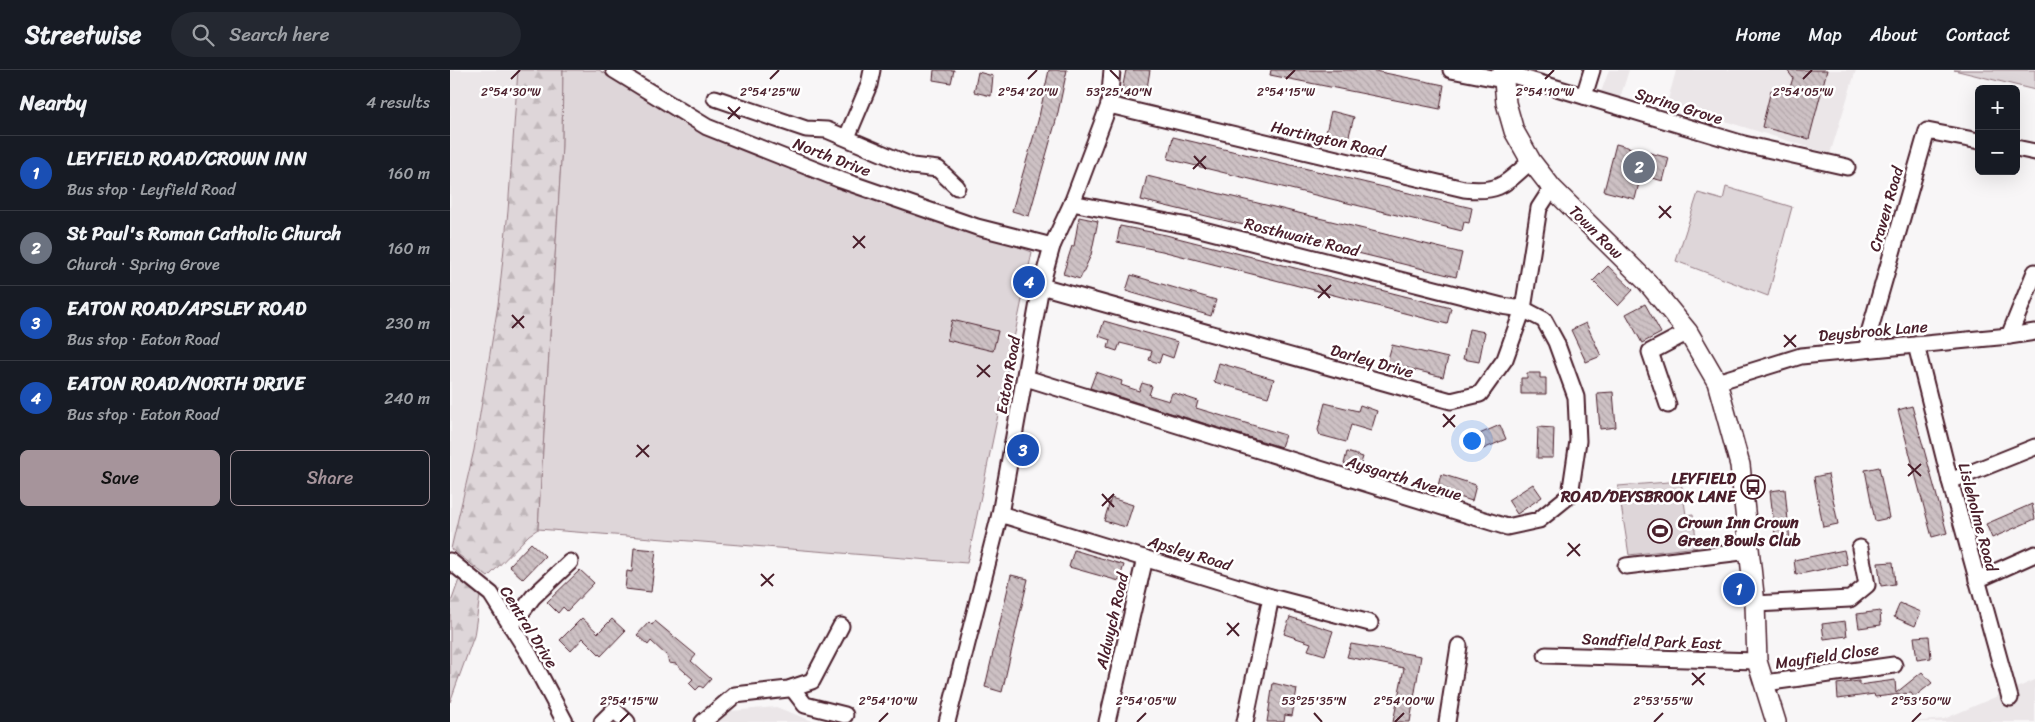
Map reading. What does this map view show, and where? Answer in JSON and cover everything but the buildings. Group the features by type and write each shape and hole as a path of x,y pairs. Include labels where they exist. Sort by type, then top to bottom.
{"street":[{"name":"North Drive","path":"614,70 716,131 840,180 968,224 1052,246"},
{"path":"847,137 870,85 872,70"},
{"name":"Eaton Road","path":"947,722 1000,514 1026,378 1041,286 1052,246 1072,203 1109,105 1112,70"},
{"name":"Spring Grove","path":"1451,70 1503,74 1744,144 1847,167"},
{"path":"1584,96 1592,70"},
{"name":"Town Row","path":"1503,74 1514,131 1531,162 1552,188 1647,282 1688,332 1717,382 1740,465 1755,604 1757,661 1776,722"},
{"path":"715,98 806,129 827,130 912,166 938,169 957,187"},
{"name":"Hartington Road","path":"1109,105 1464,189 1486,191 1504,185 1531,162"},
{"name":"Craven Road","path":"1868,349 1869,333 1927,131 1975,140"},
{"path":"2020,149 2035,152"},
{"name":"Darley Drive","path":"1041,286 1451,401 1480,394 1505,359 1523,308 1539,208 1552,188"},
{"name":"Rosthwaite Road","path":"1072,203 1188,226 1502,306 1523,308"},
{"path":"2009,336 2035,272"},
{"name":"Aysgarth Avenue","path":"1026,378 1507,527 1539,520 1570,495 1578,441 1576,397 1556,342 1544,320 1523,308"},
{"path":"1668,405 1650,352 1688,332"},
{"name":"Deysbrook Lane","path":"1717,382 1801,356 2035,332"},
{"name":"Lisleholme Road","path":"1916,345 1950,481 2010,698"},
{"path":"1950,481 2035,448"},
{"name":"Apsley Road","path":"1000,514 1271,597 1370,623"},
{"path":"1755,604 1850,599 1867,585 1860,548"},
{"path":"1626,566 1750,551"},
{"path":"1977,580 2035,554"},
{"name":"Aldwych Road","path":"1107,722 1145,558"},
{"path":"511,626 533,597 570,562"},
{"name":"Central Drive","path":"452,563 491,594 529,654 563,721"},
{"path":"1245,722 1271,597"},
{"path":"703,722 735,695 792,688 812,681 841,626"},
{"path":"1447,722 1460,646"},
{"name":"Sandfield Park East","path":"1546,655 1757,661"},
{"name":"Mayfield Close","path":"1765,683 1894,665"},
{"path":"792,688 805,705 845,715"},
{"path":"602,722 614,710 627,722"}],"shaded area":[{"path":"450,70 518,70 508,211 498,305 474,450 451,549"},
{"path":"1609,70 1629,70 1620,98 1601,92"},
{"path":"1673,70 1856,70 1830,154 1667,103 1676,71"},
{"path":"2035,680 2035,722 1912,722 1944,719"},
{"path":"776,707 815,722 711,722 731,711"}],"green space":[{"path":"518,70 563,70 562,146 538,529 529,535 488,577 451,549 474,450 498,305 508,211"},
{"path":"563,70 599,70 711,133 1032,252 967,563 538,529 562,146"},
{"path":"1954,70 2035,70 2035,90"},
{"path":"1726,187 1792,207 1768,296 1676,261 1698,193 1723,200"},
{"name":"Crown Inn Crown Green Bowls Club","path":"1681,481 1686,515 1693,514 1697,547 1629,555 1618,486"},
{"path":"461,574 481,589 474,636 450,702 450,605"}],"place":[{"name":"St Paul's Roman Catholic Church","path":"1639,167"},
{"name":"EATON ROAD/NORTH DRIVE","path":"1029,282"},
{"name":"EATON ROAD/APSLEY ROAD","path":"1023,450"},
{"name":"LEYFIELD ROAD/DEYSBROOK LANE","path":"1753,487"},
{"name":"Crown Inn Crown Green Bowls Club","path":"1660,531"},
{"name":"LEYFIELD ROAD/CROWN INN","path":"1739,589"}]}
